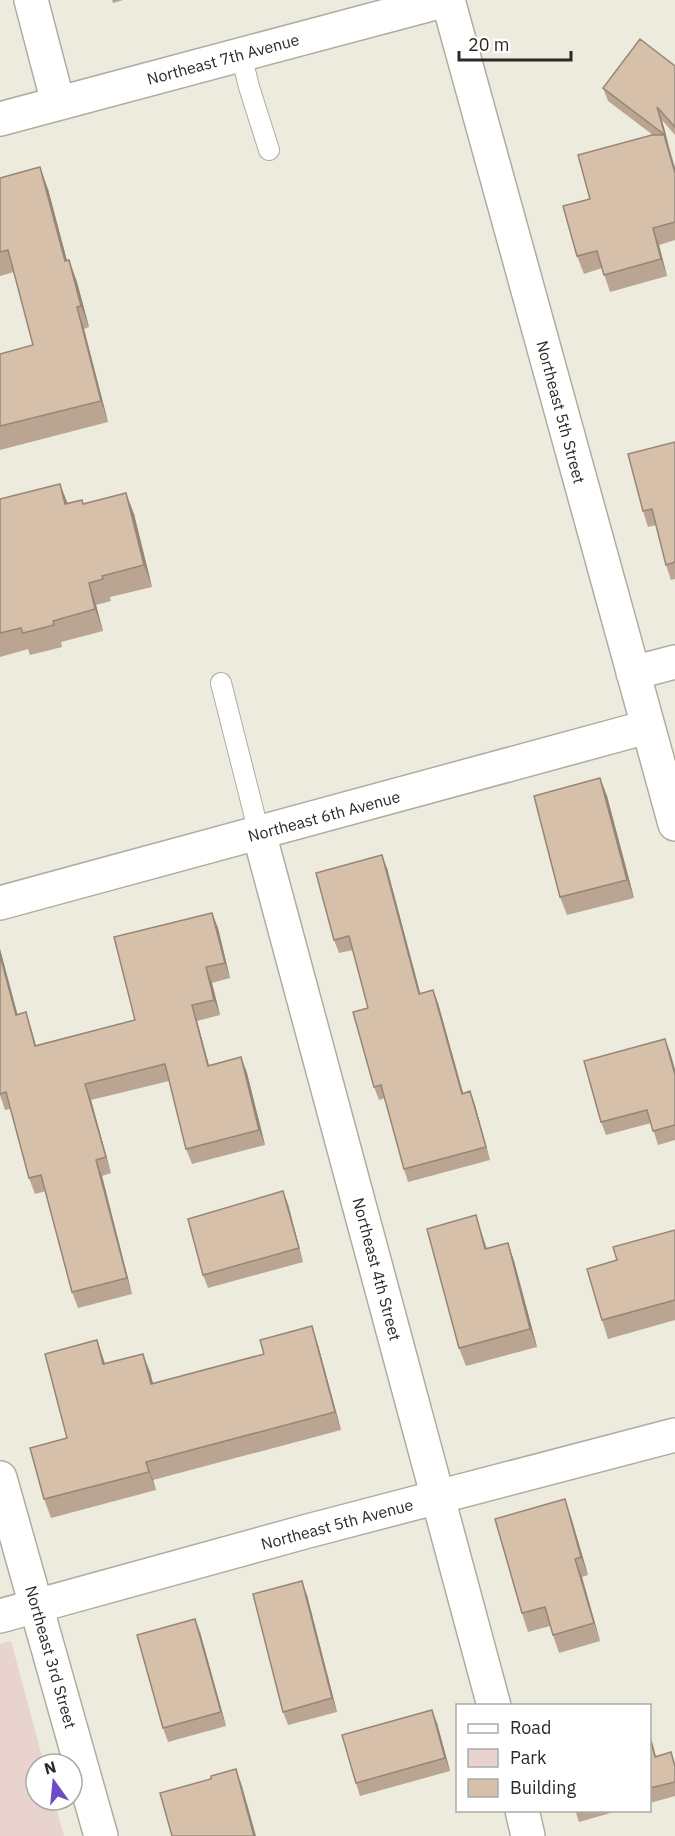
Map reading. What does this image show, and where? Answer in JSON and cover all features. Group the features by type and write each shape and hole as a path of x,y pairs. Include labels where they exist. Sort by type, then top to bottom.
{"street":[{"path":"31,0 58,103"},
{"name":"Northeast 7th Avenue","path":"0,118 447,0"},
{"name":"Northeast 5th Street","path":"447,0 675,824"},
{"path":"633,673 675,662"},
{"name":"Northeast 6th Avenue","path":"0,903 647,727"},
{"name":"Northeast 4th Street","path":"259,833 493,1704"},
{"name":"Northeast 5th Avenue","path":"0,1616 308,1531 675,1435"},
{"name":"Northeast 3rd Street","path":"0,1478 101,1836"},
{"path":"522,1812 528,1836"}],"lane":[{"path":"242,54 249,87 269,150"},
{"path":"221,683 259,833"}],"green space":[{"path":"11,1641 41,1752 24,1752 24,1812 57,1812 64,1836 0,1836 0,1644"}],"building":[{"path":"640,39 675,66 675,127 657,107 665,135 603,88"},
{"path":"652,135 664,135 675,173 675,222 653,228 661,259 604,275 597,251 577,256 563,206 590,199 578,155"},
{"path":"40,167 65,261 69,260 81,306 77,307 101,401 0,426 0,354 33,345 8,250 0,252 0,178"},
{"path":"675,442 675,562 666,565 652,509 643,511 628,454"},
{"path":"60,484 65,504 82,500 83,504 126,493 144,565 102,576 103,579 89,583 95,609 53,621 54,625 23,633 21,628 0,633 0,499"},
{"path":"600,778 627,880 560,897 534,796"},
{"path":"382,855 419,994 433,990 462,1094 470,1091 486,1147 404,1169 381,1085 374,1087 353,1012 368,1008 349,936 334,940 316,873"},
{"path":"212,913 225,963 206,967 214,1000 192,1005 208,1066 241,1057 259,1130 186,1149 165,1064 85,1084 106,1157 96,1160 127,1278 72,1292 41,1175 29,1178 6,1092 0,1094 0,955 16,1015 26,1012 35,1046 135,1020 114,937"},
{"path":"665,1039 675,1075 675,1125 653,1131 647,1110 601,1122 584,1061"},
{"path":"283,1191 299,1248 203,1275 188,1219"},
{"path":"476,1215 485,1249 508,1243 530,1329 459,1348 427,1229"},
{"path":"675,1230 675,1300 602,1320 587,1269 617,1260 613,1247"},
{"path":"312,1326 335,1412 146,1462 149,1472 44,1499 30,1448 67,1438 45,1354 97,1340 103,1364 143,1354 151,1384 264,1354 260,1340"},
{"path":"565,1499 581,1557 575,1559 594,1623 553,1635 545,1607 522,1613 495,1519"},
{"path":"302,1581 332,1698 283,1712 253,1594"},
{"path":"195,1619 221,1712 163,1728 137,1635"},
{"path":"432,1710 445,1758 356,1783 342,1735"},
{"path":"651,1742 655,1757 671,1752 675,1767 675,1782 651,1788"},
{"path":"236,1769 254,1836 172,1836 160,1793 211,1779 211,1776"}]}
